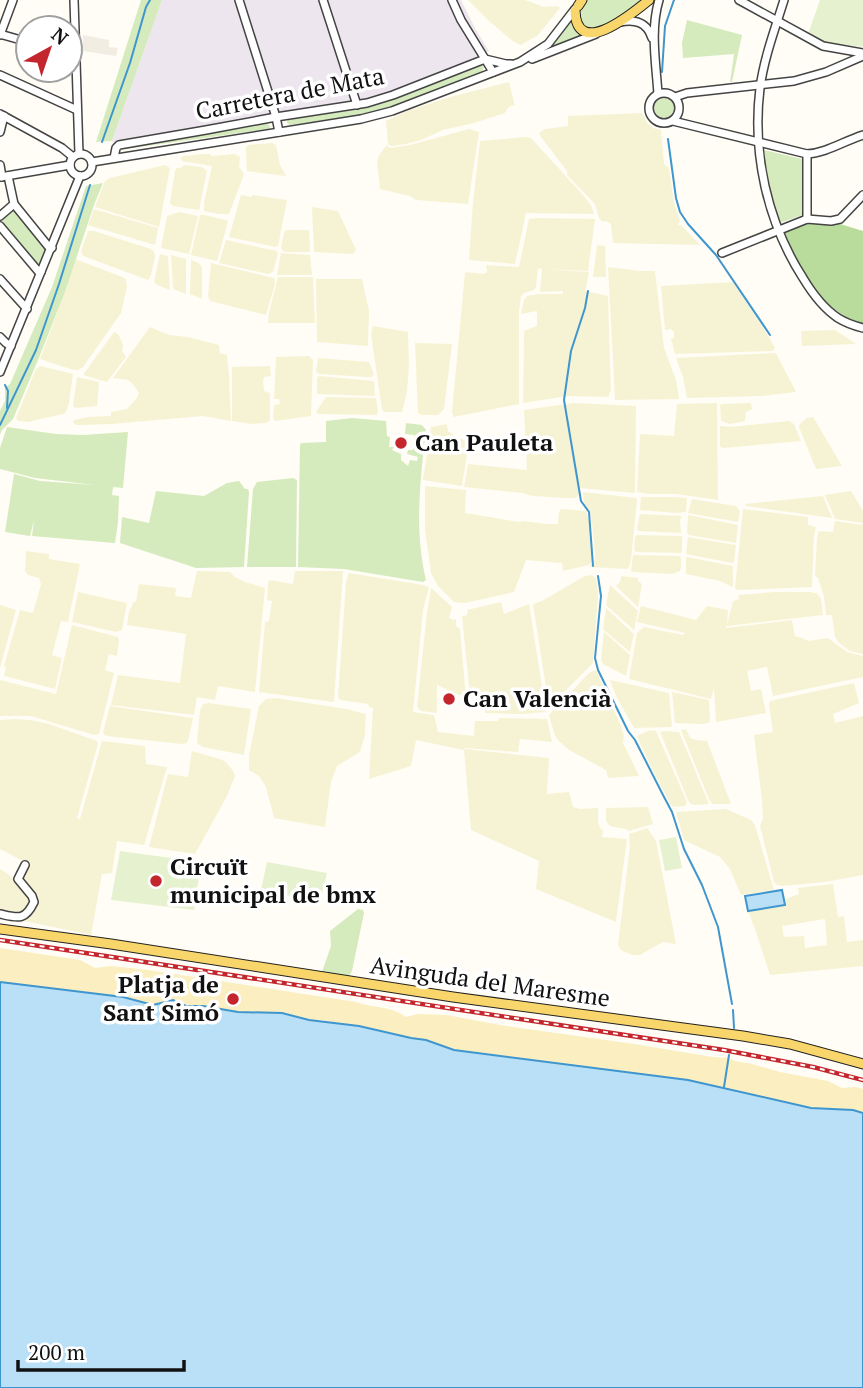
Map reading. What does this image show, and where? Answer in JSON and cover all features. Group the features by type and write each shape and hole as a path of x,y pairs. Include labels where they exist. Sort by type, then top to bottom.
{"main road":[{"path":"578,6 577,22 581,28 587,32 600,32 620,22 649,0"},
{"name":"Avinguda del Maresme","path":"0,924 111,944"},
{"name":"Avinguda del Maresme","path":"0,929 453,997 743,1036 790,1044 863,1064"}],"street":[{"path":"0,34 13,0"},
{"path":"239,0 279,132"},
{"path":"323,0 356,105"},
{"path":"452,0 493,72"},
{"path":"657,94 654,16 659,0"},
{"path":"739,0 823,46 863,54"},
{"path":"784,0 770,42 758,114 765,185 778,230 808,286 839,318 863,328"},
{"path":"520,62 548,44 578,6"},
{"path":"620,22 632,20 642,23 649,30 654,49"},
{"path":"520,62 600,32"},
{"path":"863,54 825,72 794,81 687,93 676,97 667,93 657,94 649,107 652,118 662,123 673,121 807,153 823,151 863,135"},
{"name":"Carretera de Mata","path":"114,158 119,145 356,105 393,95 485,59 506,64 520,62"},
{"name":"Carretera de Mata","path":"92,162 376,116 520,62"},
{"path":"0,75 78,110"},
{"path":"4,177 74,159 87,155 92,162 89,173 80,176 73,172 74,159 78,110 76,84"},
{"path":"673,121 679,112 676,97"},
{"path":"0,132 2,115 62,148 74,159"},
{"path":"807,153 807,219"},
{"path":"0,165 14,204 52,248"},
{"path":"0,370 80,176"},
{"path":"722,253 807,219 840,219 863,195"},
{"path":"0,216 14,204"},
{"path":"0,226 41,272"},
{"path":"0,279 27,309"},
{"path":"0,337 11,346"},
{"path":"0,914 22,917 31,909 34,900 18,879 25,865"}],"shaded area":[{"path":"162,0 461,0 489,51 393,95 119,145 111,141"},
{"path":"468,0 525,0 544,7 560,8 538,35 521,45 489,21"},
{"path":"84,35 109,40 109,47 118,48 116,56 84,51"},
{"path":"509,82 515,106 512,105 505,113 443,130 406,144 388,144 386,121 450,97"},
{"path":"642,113 648,124 661,130 664,164 669,168 680,221 678,225 700,245 613,243 611,224 599,218 595,204 567,175 567,171 539,133 545,129 568,126 568,116"},
{"path":"469,129 479,132 468,204 416,200 380,189 377,162 387,145 390,148 410,145"},
{"path":"531,138 583,195 594,214 526,213 515,264 469,260 480,141"},
{"path":"248,145 276,145 280,165 286,176 247,171"},
{"path":"234,154 240,157 239,167 244,174 229,214 204,211 212,166 181,159 184,156"},
{"path":"165,165 170,168 159,227 95,207 105,181 110,178"},
{"path":"184,165 202,167 207,171 199,210 173,206 170,203 175,171"},
{"path":"241,195 287,200 278,246 229,237"},
{"path":"312,207 338,211 356,250 353,254 314,252"},
{"path":"94,209 158,228 155,245 88,225"},
{"path":"179,212 198,216 189,254 161,248 167,216"},
{"path":"200,215 228,222 217,261 191,255"},
{"path":"529,219 595,219 588,271 544,269 589,272 585,291 608,296 609,397 568,396 523,403 524,331 537,326 537,311 521,314 524,300 527,296 538,294 563,294 563,291 540,292 542,269 537,268 536,287 521,296 519,404 454,417 452,412 465,272 484,274 487,272 486,265 519,267"},
{"path":"286,230 309,230 310,252 284,252 281,248"},
{"path":"88,231 151,249 155,256 148,280 83,256 81,251"},
{"path":"226,240 277,251 273,272 268,274 219,263"},
{"path":"597,245 605,246 606,277 593,277"},
{"path":"281,253 310,255 312,275 277,275"},
{"path":"160,254 168,256 170,290 154,282"},
{"path":"171,255 186,259 186,294 173,289"},
{"path":"75,259 125,278 127,286 121,313 83,367 78,370 40,359"},
{"path":"191,260 202,267 202,299 190,294"},
{"path":"211,263 274,278 275,284 266,315 210,301 208,296"},
{"path":"608,267 655,271 664,348 676,380 679,399 615,400"},
{"path":"278,277 313,277 315,323 268,323"},
{"path":"316,279 362,279 369,311 368,346 317,342"},
{"path":"733,282 769,337 775,348 773,351 675,354 671,339 674,332 671,329 665,330 661,286"},
{"path":"373,326 408,332 407,392 402,412 382,410 371,334"},
{"path":"150,327 169,335 219,345 220,353 227,355 231,421 203,416 112,424 76,425 73,422 88,417 111,416 111,412 127,409 137,398 139,393 132,383 113,378"},
{"path":"835,330 856,344 802,346 801,331"},
{"path":"114,332 121,340 122,351 126,357 107,382 83,375"},
{"path":"415,343 452,344 444,409 438,415 418,413"},
{"path":"776,353 796,392 687,398 676,358"},
{"path":"309,356 313,360 311,416 275,421 274,405 280,404 279,399 274,399 276,357"},
{"path":"318,358 369,362 374,374 372,377 366,377 320,374 316,372"},
{"path":"40,366 73,374 66,412 28,422 18,421 16,418 36,369"},
{"path":"270,366 271,376 264,377 263,381 264,391 270,393 270,420 252,424 232,421 232,367"},
{"path":"319,376 374,381 375,395 317,394"},
{"path":"77,377 99,382 97,406 73,406"},
{"path":"326,397 376,398 377,415 319,414 316,412"},
{"path":"574,403 636,406 635,493 580,488 578,496 566,498 464,487 468,464 527,470 524,410"},
{"path":"717,403 718,500 637,492 640,434 674,436 677,404"},
{"path":"751,403 752,409 746,412 745,421 730,424 721,421 720,405"},
{"path":"813,417 842,466 816,469 799,427 807,418"},
{"path":"789,421 794,424 801,441 720,447 720,426"},
{"path":"447,424 448,431 469,442 462,486 423,480 431,427"},
{"path":"425,486 466,490 465,513 519,522 558,524 561,509 586,511 590,524 593,560 589,565 563,571 562,563 526,560 514,592 465,603 454,602 438,586 431,573 425,530"},
{"path":"851,491 863,511 863,523 835,519 825,495"},
{"path":"583,492 636,498 631,560 627,569 589,567 594,562 595,555 590,511 584,505"},
{"path":"823,496 832,518 745,504"},
{"path":"641,497 687,498 686,512 640,510"},
{"path":"692,499 736,506 740,511 738,522 688,513"},
{"path":"743,509 808,517 808,525 816,527 812,587 735,588"},
{"path":"640,514 682,516 681,533 638,531"},
{"path":"688,515 738,525 736,543 689,535"},
{"path":"835,521 863,525 863,654 850,651 835,637 832,615 826,615 824,597 815,576 819,531 833,532"},
{"path":"637,535 682,536 682,552 636,552 634,550"},
{"path":"688,537 736,545 734,562 686,554"},
{"path":"26,551 49,554 49,559 80,564 68,622 61,621 52,655 62,658 55,689 4,676 4,666 20,610 33,613 41,584 39,578 28,575 25,571"},
{"path":"633,555 679,556 680,571 672,574 633,572"},
{"path":"687,557 733,566 733,586 686,574"},
{"path":"197,571 230,572 245,582 265,588 255,692 218,686 215,700 197,697 194,715 111,705 118,675 180,683 186,634 127,625 139,584 176,588 175,596 191,598"},
{"path":"295,571 343,571 334,702 259,692 265,622 269,621 272,601 267,600 268,583 270,580 293,584"},
{"path":"349,573 429,587 423,610 413,712 434,715 438,732 474,736 475,721 498,721 499,718 547,719 552,742 520,739 518,752 464,749 549,758 547,794 569,792 573,807 598,808 602,837 627,839 616,922 536,889 539,861 471,830 464,750 416,740 411,766 369,779 373,708 368,704 340,700 338,697 346,581"},
{"path":"591,575 597,582 598,597 593,663 549,707 533,604"},
{"path":"621,576 638,578 642,584 638,607 616,586"},
{"path":"610,585 638,611 634,630 606,605"},
{"path":"431,588 452,607 449,618 456,619 456,626 460,629 466,698 437,685 437,713 421,711 417,707"},
{"path":"78,592 127,603 122,630 116,632 72,622"},
{"path":"775,592 818,594 823,615 726,628 792,620 795,636 808,641 828,638 847,652 863,656 863,677 773,696 767,667 747,671 751,691 761,689 766,713 716,722 714,688 711,699 629,679 637,633 644,627 683,635 685,633 637,622 641,606 696,620 707,606 728,610 727,625 733,601 739,598 738,595"},
{"path":"501,602 504,614 529,604 546,712 485,713 483,695 470,696 462,616 466,616 467,610"},
{"path":"0,605 16,610 0,668"},
{"path":"606,608 634,634 630,652 603,629"},
{"path":"72,625 118,637 119,641 117,656 109,654 105,670 114,673 99,734 94,735 31,716 0,716 0,680 56,694"},
{"path":"604,632 630,655 626,676 603,664 601,659"},
{"path":"596,670 621,726 623,743 639,776 608,778 606,770 569,750 555,736 549,715 589,673"},
{"path":"610,680 669,693 672,727 634,728"},
{"path":"854,683 859,703 833,714 835,723 863,716 863,875 825,882 777,885 760,826 763,819 762,800 754,735 773,732 770,701"},
{"path":"672,692 709,700 710,722 675,723"},
{"path":"275,698 366,714 365,735 360,752 337,766 331,782 325,827 274,818 266,787 259,776 249,770 249,755 259,706 266,699"},
{"path":"203,704 251,709 244,755 203,747 197,743 200,710"},
{"path":"110,706 193,718 187,743 104,735"},
{"path":"15,719 49,724 97,741 77,818 80,819 102,741 145,746 146,764 167,767 144,845 117,841 112,873 102,874 91,935 24,921 34,910 37,897 20,879 25,862 0,849 0,720"},
{"path":"686,729 690,738 707,741 731,804 712,804 709,799 681,730"},
{"path":"650,730 656,731 687,802 685,806 671,805 650,765 637,736"},
{"path":"660,732 679,732 709,804 695,805 688,800"},
{"path":"192,751 220,759 233,771 235,776 227,796 195,854 149,847 168,774 188,777"},
{"path":"648,807 653,824 629,831 610,826 606,821 606,808"},
{"path":"726,809 751,820 755,825 774,890 741,895 730,869 720,857 684,840 676,812"},
{"path":"647,828 656,841 676,944 663,942 640,955 633,955 622,951 618,945 630,846 629,834"},
{"path":"0,869 27,892 30,899 22,912 0,910"},
{"path":"833,884 838,917 844,916 847,942 863,940 863,966 770,975 748,911 785,905 786,899 799,894 798,888","holes":["825,919 827,945 805,948 804,936 784,937 782,926"]}],"green space":[{"path":"141,0 162,0 113,138 111,141 96,142"},
{"path":"585,0 646,0 594,30 584,25 579,18 579,10"},
{"path":"820,0 863,0 863,47 824,42 808,34"},
{"path":"572,18 585,35 543,51"},
{"path":"687,20 742,35 732,82 734,54 683,58 682,43"},
{"path":"479,64 484,67 482,72 386,109 334,120 290,125 287,123 293,117 376,104"},
{"path":"664,98 671,101 674,108 671,115 664,118 657,115 654,108 657,101"},
{"path":"266,123 270,126 269,129 125,149 125,146"},
{"path":"764,150 802,159 802,215 779,222 771,196"},
{"path":"103,183 38,360 13,419 0,435 0,411 5,401 5,388 10,384 52,287 86,186"},
{"path":"14,208 48,249 42,265 39,266 1,219"},
{"path":"810,222 837,223 863,231 863,324 841,313 824,300 791,250 784,231"},
{"path":"352,418 386,421 387,436 390,437 389,447 394,447 392,450 401,454 401,460 408,466 410,460 417,461 418,457 407,454 408,450 413,450 414,435 405,434 406,423 422,425 426,430 419,505 420,542 426,580 423,582 344,569 298,567 300,445 326,442 326,421"},
{"path":"7,427 56,434 128,432 123,488 113,487 112,495 119,496 115,543 32,536 34,520 30,536 5,532 14,474 40,481 95,485 35,478 0,469 0,448"},
{"path":"293,478 297,480 296,567 247,567 253,489 257,482"},
{"path":"239,481 249,492 244,567 196,568 120,543 122,517 149,523 156,491 204,496 227,483"},
{"path":"676,837 682,868 665,871 659,840"},
{"name":"Circuït municipal de bmx","path":"120,851 201,862 194,910 111,900"},
{"path":"267,862 327,873 320,902 261,890"},
{"path":"358,909 364,913 352,971 349,976 322,972 331,946 330,931"}],"sand":[{"path":"0,948 80,960 95,968 111,966 148,970 356,1002 388,1009 406,1017 418,1014 447,1015 729,1058 828,1081 842,1088 863,1089 863,1113 811,1108 688,1080 454,1050 426,1040 282,1013 238,1012 186,1006 173,1000 154,1005 123,997 0,982"}],"water":[{"path":"782,890 785,905 748,911 745,896"},
{"path":"0,982 123,997 153,1005 173,1000 186,1006 238,1012 282,1013 426,1040 454,1050 688,1080 811,1108 863,1113 863,1388 0,1388"}],"waterway":[{"path":"102,142 150,0"},
{"path":"662,72 665,26 674,0"},
{"path":"668,139 680,212 716,255 770,335"},
{"path":"0,425 36,350 90,185"},
{"path":"588,291 571,351 564,400 581,501 589,512 593,566"},
{"path":"5,385 8,391 7,408"},
{"path":"598,576 601,596 595,658 598,670 672,812 684,849 702,885 718,927 732,1004"},
{"path":"733,1010 734,1028"},
{"path":"724,1087 729,1055"}],"railway":[{"path":"0,940 724,1050 813,1067 863,1080"}],"place":[{"name":"Can Pauleta","path":"401,443"},
{"name":"Can Valencià","path":"449,699"},
{"name":"Circuït municipal de bmx","path":"156,881"},
{"name":"Platja de Sant Simó","path":"233,999"}]}
